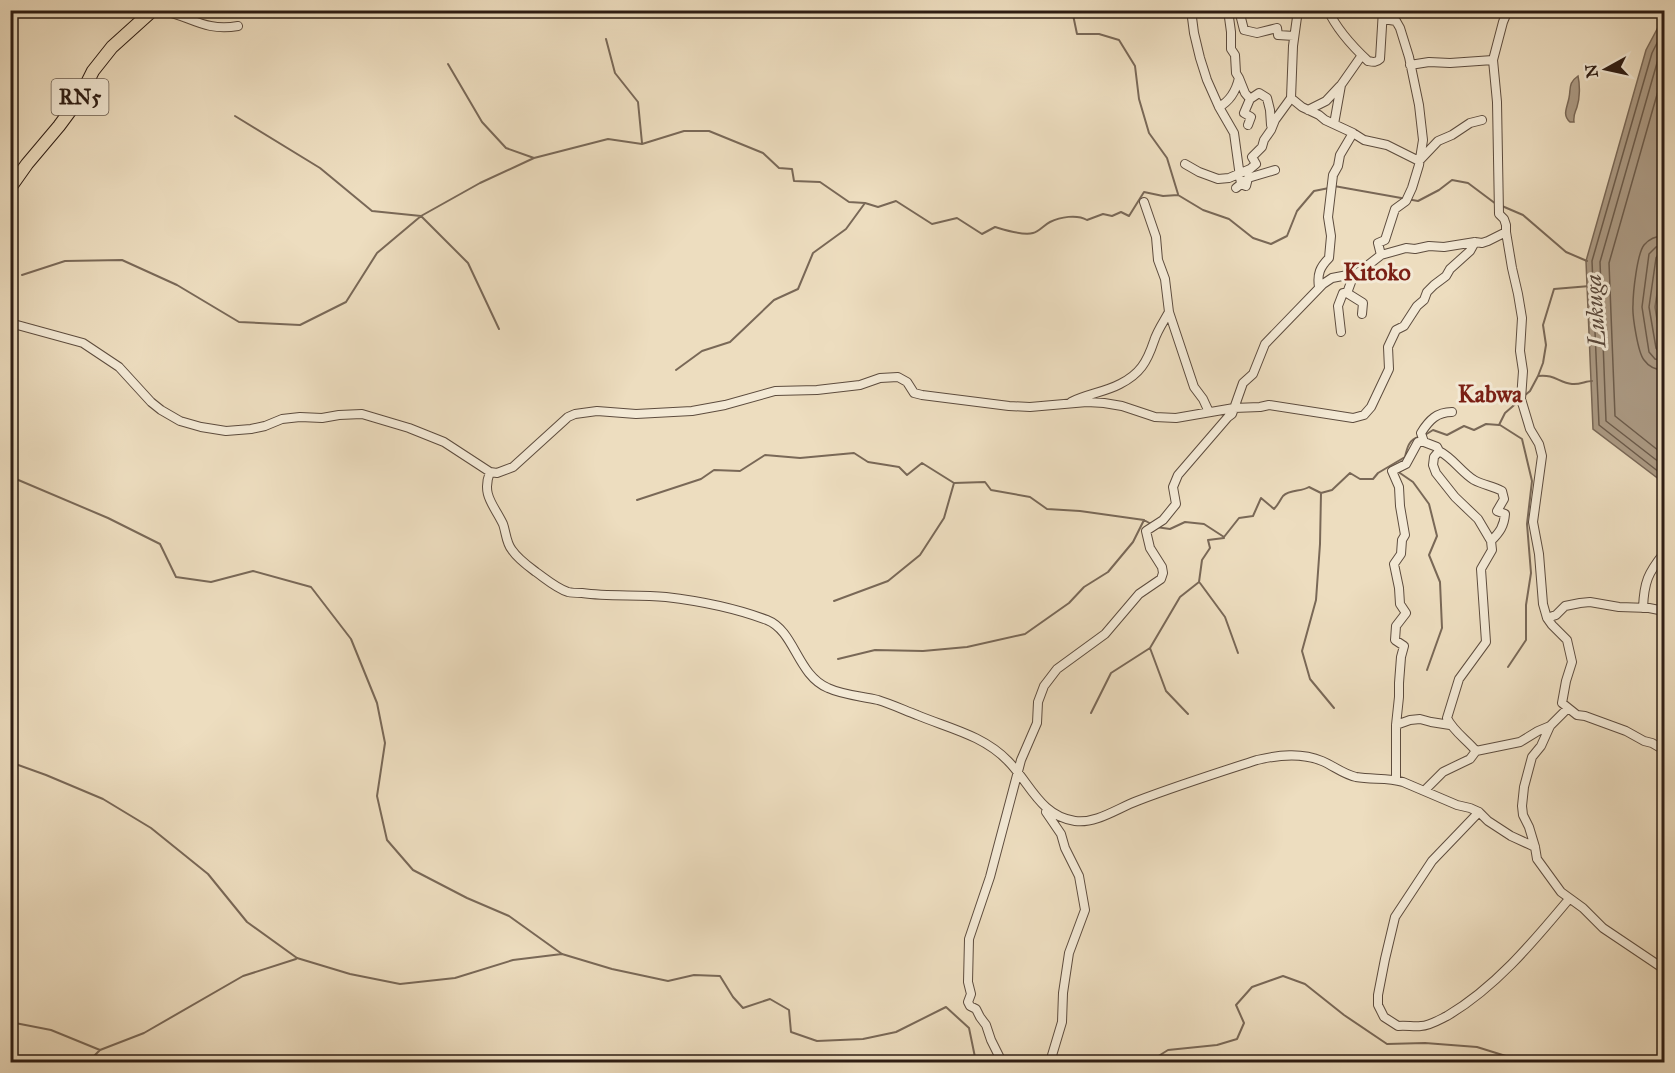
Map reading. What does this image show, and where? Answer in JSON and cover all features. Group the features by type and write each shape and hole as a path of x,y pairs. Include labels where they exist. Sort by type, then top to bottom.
{"highway":[{"name":"RN5","path":"10,188 79,99 93,71 112,47 153,10"}],"street":[{"path":"159,10 181,15 191,21 212,27 238,26"},
{"path":"1191,10 1200,58 1219,107 1234,133 1239,173 1238,186 1246,186 1248,178 1275,170"},
{"path":"1228,10 1231,49 1235,56 1236,73 1250,99"},
{"path":"1242,10 1244,30 1257,33 1277,28 1278,35 1294,36"},
{"path":"1185,165 1218,179 1229,178 1256,164 1252,157 1260,151 1275,120 1290,98 1298,10"},
{"path":"1328,10 1342,34 1368,61 1373,62 1380,59 1383,15 1397,22 1406,46 1419,105 1423,140 1419,162 1406,201 1395,209 1385,240 1378,243 1381,255"},
{"path":"1508,10 1493,60 1497,102 1499,214 1506,225 1522,318 1521,351 1524,371 1521,399 1528,424 1539,444 1542,456 1533,522 1539,554 1543,604 1547,618 1567,640 1572,662 1562,703 1577,715 1626,731 1665,750"},
{"path":"1308,110 1326,101 1341,85 1362,55"},
{"path":"1410,65 1429,62 1493,60"},
{"path":"1219,107 1226,103 1235,91 1239,78"},
{"path":"1334,124 1341,85"},
{"path":"1248,125 1251,117 1244,114 1250,99 1259,93 1267,98 1270,110 1270,132"},
{"path":"1290,98 1325,120 1353,132 1364,140 1387,145 1419,162"},
{"path":"1419,162 1438,141 1470,123 1482,120"},
{"path":"1319,287 1322,265 1329,258 1331,236 1328,218 1333,175 1340,155 1353,132"},
{"path":"1143,202 1156,237 1158,260 1165,279 1168,312 1194,387 1209,412"},
{"path":"1002,1062 991,1040 987,1025 968,1002 971,994 968,982 969,939 990,877 1021,760 1037,723 1038,702 1044,686 1057,669 1105,634 1139,594 1161,579 1162,567 1150,548 1146,531 1163,520 1176,504 1173,487 1178,474 1232,414 1243,383 1253,374 1265,344 1319,287 1332,278 1358,273 1381,255 1406,248 1444,247 1488,241 1506,232"},
{"path":"10,323 83,343 119,367 151,402 180,421 226,431 265,426 282,419 362,414 409,428 444,442 490,472 497,473 513,467 568,417 587,412 636,414 692,411 725,405 775,391 817,390 861,385 880,378 898,377 907,382 915,393 1009,406 1087,402 1122,406 1155,417 1176,418 1234,408 1269,405 1353,418 1364,415 1371,407 1389,369 1388,347 1396,330 1404,326 1417,306 1424,300 1427,292 1470,251 1475,242"},
{"path":"1347,293 1354,274"},
{"path":"1341,332 1338,306 1343,293 1347,293"},
{"path":"1347,293 1363,303 1362,314"},
{"path":"1068,403 1088,394 1119,385 1135,375 1152,352 1154,341 1168,312"},
{"path":"1424,442 1421,433 1427,423 1440,414 1452,412"},
{"path":"1396,779 1396,725 1401,657 1404,646 1395,640 1396,626 1406,613 1400,604 1394,564 1401,554 1402,540 1405,535 1399,487 1392,471 1406,464 1418,442 1437,447 1474,480 1502,491 1504,499 1497,511 1505,514 1504,524 1491,541"},
{"path":"1439,451 1434,457 1433,465 1436,473 1455,497 1478,519 1491,541 1492,550 1481,569 1486,642 1459,679 1447,718 1450,725 1467,740 1476,752"},
{"path":"490,472 486,483 487,492 503,525 510,549 551,583 568,592 664,597 706,602 769,620 782,630 813,678 827,688 876,700 960,730 982,741 1007,759 1061,834 1065,848 1079,876 1085,910 1069,953 1063,993 1062,1022 1050,1062"},
{"path":"1643,608 1645,582 1665,553"},
{"path":"1547,618 1556,615 1565,606 1590,602 1665,611"},
{"path":"1425,790 1443,772 1470,759 1476,752 1520,742 1550,726 1567,709"},
{"path":"1396,725 1420,718 1450,725"},
{"path":"1550,726 1542,746 1532,757 1524,787 1522,806 1522,815 1536,847 1537,859 1561,892 1575,901 1603,928 1665,969"},
{"path":"1039,801 1052,813 1077,822 1098,818 1134,802 1257,760 1297,755 1321,761 1353,776 1396,779 1425,790 1457,805 1479,812 1511,836 1536,847"},
{"path":"1479,812 1432,861 1395,917 1378,995 1378,1005 1384,1017 1398,1026 1422,1026 1463,1006 1509,969 1569,898"}],"shaded area":[{"path":"1664,247 1664,364 1655,307"}],"water":[{"name":"Lukuga","path":"1664,16 1664,247 1655,307 1664,364 1664,483 1593,429 1586,261 1646,50"},
{"path":"1578,76 1579,100 1574,122 1570,122 1566,117 1566,111 1571,83"}],"waterway":[{"path":"1072,10 1077,34 1099,34 1119,40 1135,66 1139,99 1149,133 1167,158 1178,194"},
{"path":"606,39 615,73 638,102 642,143"},
{"path":"448,64 482,122 506,148 534,158"},
{"path":"235,116 320,168 372,211 421,216 468,263 499,329"},
{"path":"22,275 65,261 122,260 177,285 239,322 300,325 346,302 377,253 421,216 480,183 534,158 608,139 642,144 684,131 709,131 763,153 779,168 792,169 794,181 820,182 849,202 878,207 896,201 932,224 957,218 982,234 995,227 1029,234 1050,222 1068,217 1087,220 1103,214 1112,216 1121,212 1129,216 1144,192 1163,196 1178,195 1203,210 1229,219 1253,238 1271,244 1287,236 1297,211 1314,191 1329,188"},
{"path":"1334,186 1418,201 1452,180 1468,183 1496,204"},
{"path":"676,370 702,351 730,342 774,300 798,289 813,253 846,229 865,203"},
{"path":"1502,206 1523,215 1566,252 1587,261"},
{"name":"Lukuga","path":"1538,376 1546,345 1543,325 1554,289 1590,286"},
{"path":"1524,396 1530,391 1538,376 1549,376 1572,384 1592,381"},
{"path":"1425,435 1433,430 1447,435 1464,426 1474,430 1486,424 1499,425 1505,413 1520,400"},
{"path":"1500,425 1522,439 1532,481 1527,524 1531,573 1526,605 1526,640 1508,667"},
{"path":"1156,527 1170,529 1185,522 1204,524 1224,537 1239,518 1253,516 1261,498 1274,509 1283,496 1289,492 1309,487 1321,493 1332,490 1350,473 1360,479 1373,479 1378,473 1405,457 1411,442 1419,437"},
{"path":"637,500 701,479 714,470 740,471 765,455 800,458 854,453 868,462 899,467 907,475 922,463 954,483 985,482 991,490 1030,497 1047,509 1144,520 1151,524"},
{"path":"1397,471 1413,482 1429,504 1437,536 1429,555 1440,582 1442,628 1427,670"},
{"path":"10,478 108,518 160,544 176,577 211,582 253,571 311,587 351,639 377,703 385,743 377,796 387,840 413,870 467,898 509,916 562,954 612,969 668,981 694,975 720,976 743,1008 770,999 789,1010 791,1032 817,1041 863,1039 896,1032 946,1007 969,1028 976,1062"},
{"path":"834,601 888,581 920,555 944,518 954,483"},
{"path":"1321,493 1316,600 1302,651 1310,679 1334,708"},
{"path":"838,659 875,650 923,651 967,647 1025,634 1069,603 1084,587 1108,572 1133,542 1144,520"},
{"path":"1091,713 1111,673 1150,648 1180,597 1199,582 1202,560 1210,548 1208,540 1224,538"},
{"path":"1200,583 1225,617 1238,653"},
{"path":"1150,648 1166,691 1188,714"},
{"path":"10,762 103,799 151,828 208,874 247,922 297,958 350,974 400,984 455,978 513,960 562,954"},
{"path":"10,1022 51,1030 100,1050 144,1033 243,976 296,959"},
{"path":"1149,1062 1168,1050 1217,1045 1237,1039 1244,1023 1236,1005 1252,987 1283,976 1305,984 1344,1015 1387,1044 1425,1043 1477,1047 1525,1062"},
{"path":"88,1062 100,1050"}],"district":[{"name":"Kitoko","path":"1377,272"},
{"name":"Kabwa","path":"1490,394"}]}
